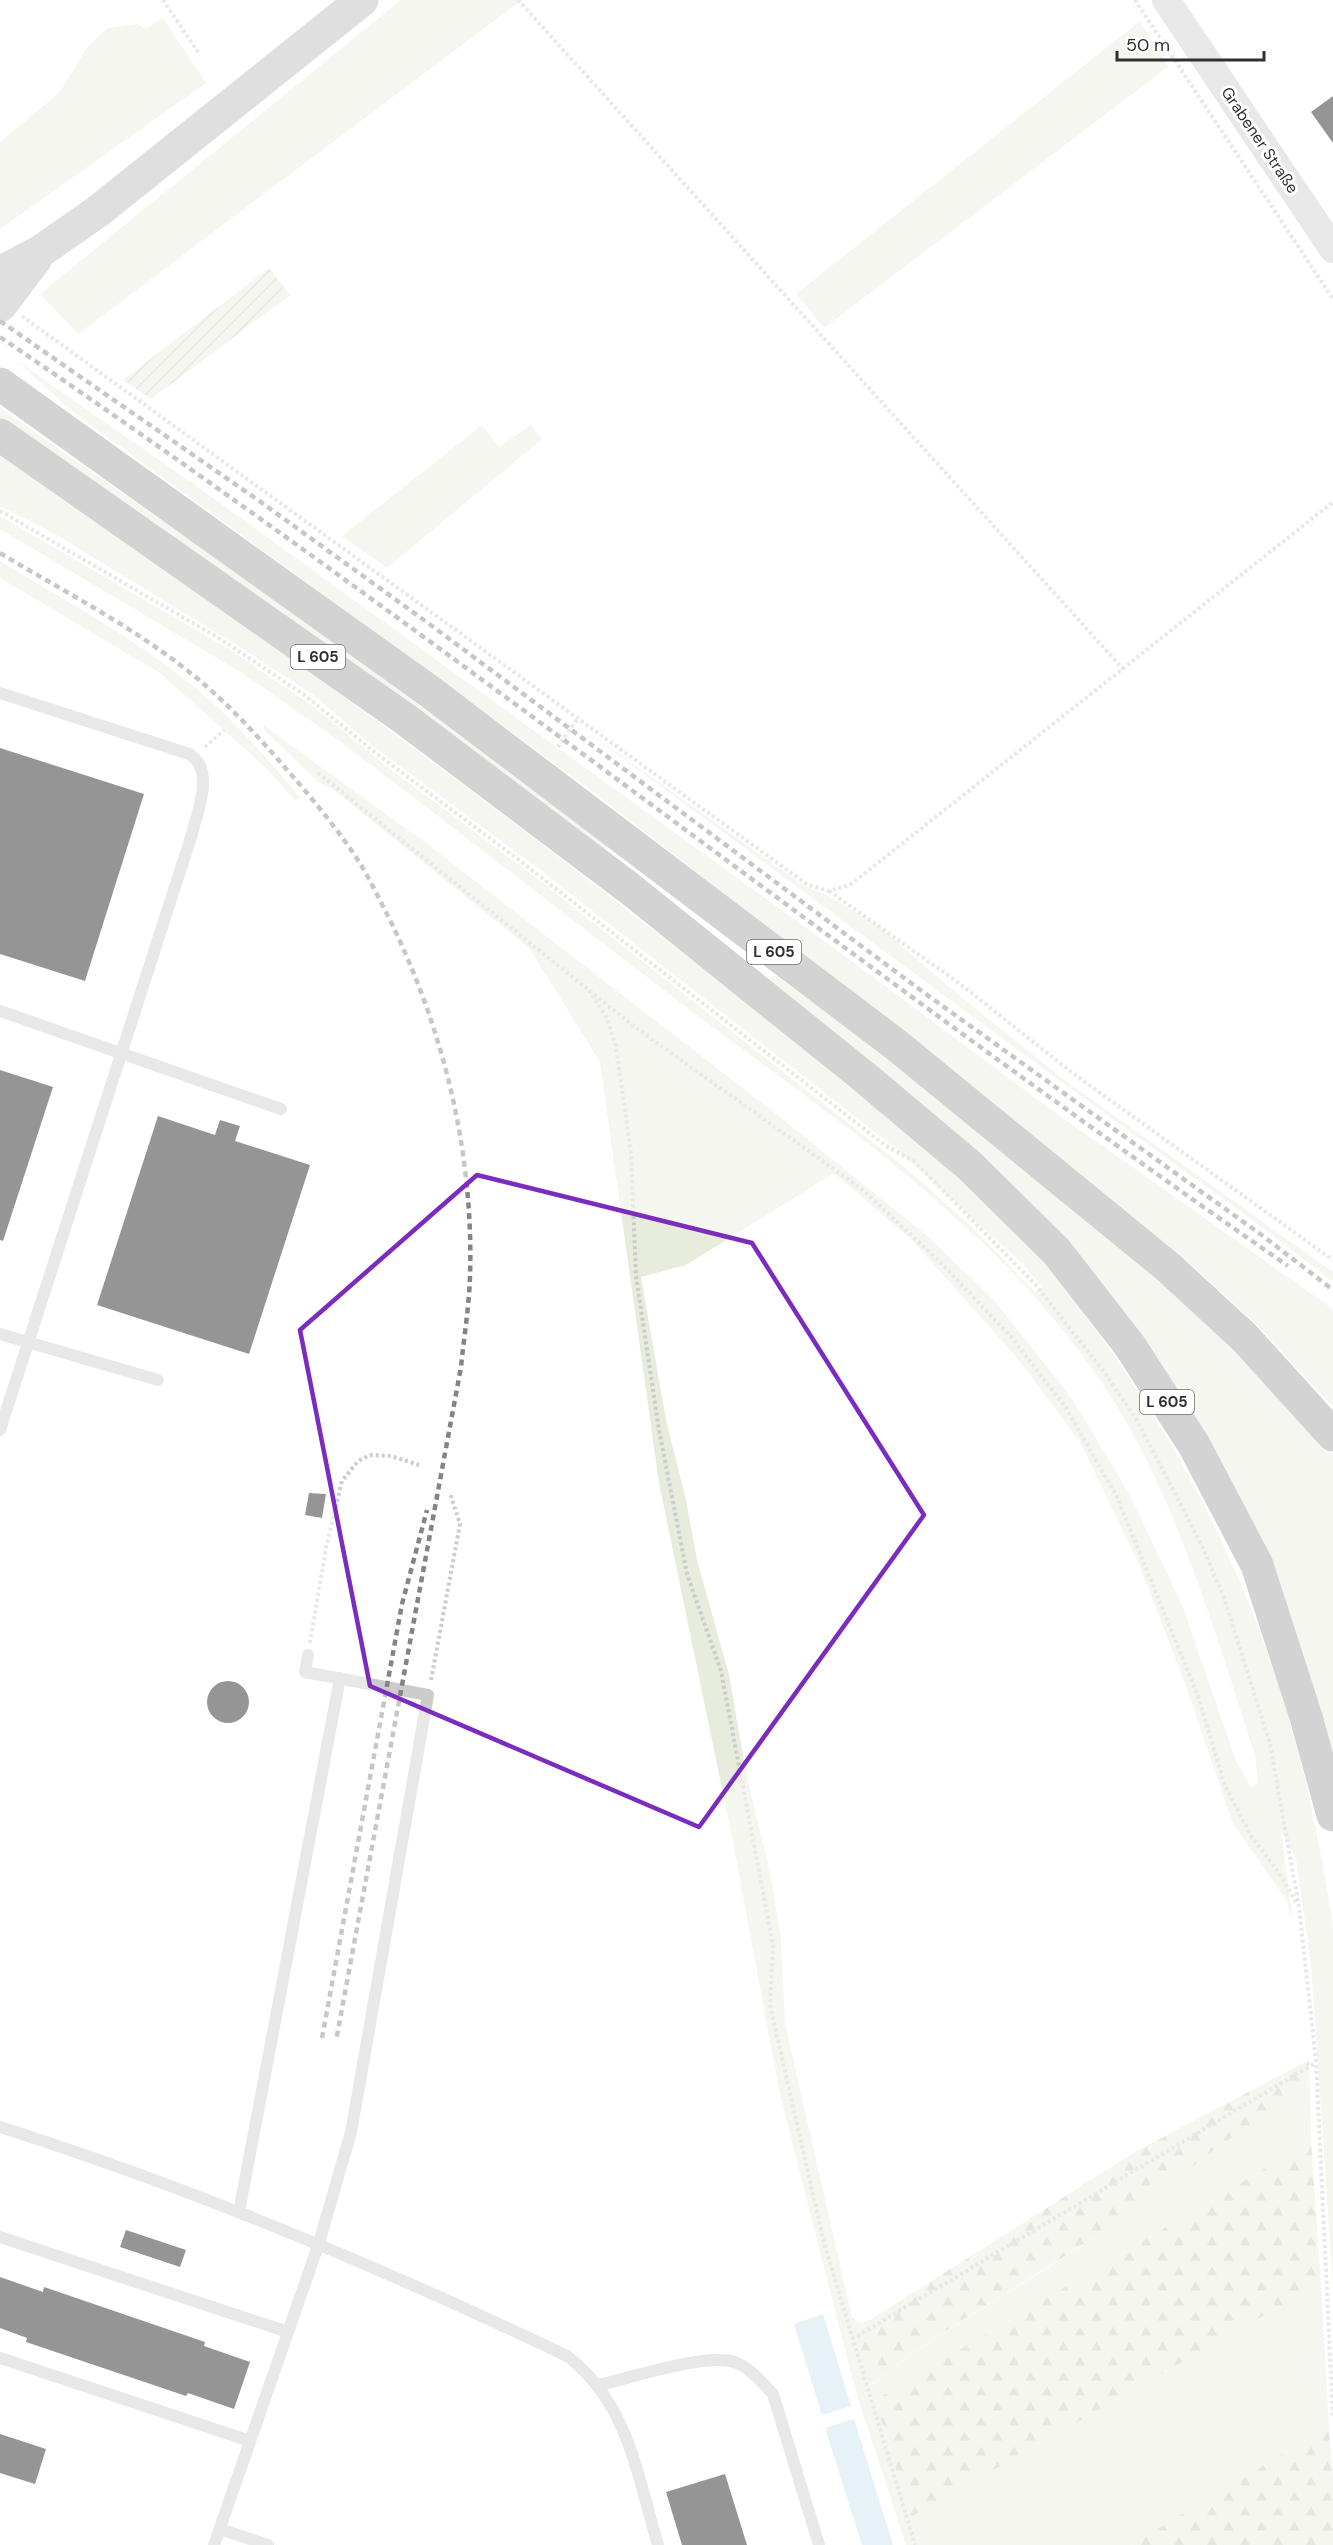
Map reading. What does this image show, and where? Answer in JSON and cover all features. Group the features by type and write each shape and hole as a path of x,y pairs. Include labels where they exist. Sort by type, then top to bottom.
{"highway":[{"path":"0,359 13,393"},
{"name":"L 605","path":"13,393 429,691 895,1044 1168,1268 1244,1337 1333,1435"},
{"name":"L 605","path":"0,435 405,718 629,888 863,1076 961,1159 1057,1252 1130,1346 1194,1445 1257,1565 1306,1717 1333,1815"}],"main road":[{"path":"0,273 41,251 97,212 362,0"},
{"path":"0,306 41,251"}],"street":[{"name":"Grabener Straße","path":"1166,0 1333,249"}],"lane":[{"path":"0,693 194,757 201,767 204,784 192,834 0,1430"},
{"path":"0,1011 280,1109"},
{"path":"0,1334 158,1380"},
{"path":"214,2545 319,2243 351,2132 428,1695 305,1672 308,1655"},
{"path":"239,2212 339,1678"},
{"path":"0,2127 319,2243 567,2356 587,2371 599,2385 622,2425 658,2545"},
{"path":"0,2237 288,2332"},
{"path":"0,2358 250,2441"},
{"path":"599,2385 710,2360 735,2362 756,2376 773,2394 819,2545"},
{"path":"220,2529 268,2545"}],"path":[{"path":"163,0 200,55"},
{"path":"518,0 1123,669"},
{"path":"1135,0 1333,299"},
{"path":"42,329 808,885 829,891 959,983 1075,1075 1333,1260"},
{"path":"829,891 850,885 1333,502"},
{"path":"0,511 222,640 303,694 377,754 519,860 886,1146 915,1162 1035,1284 1104,1372 1137,1420 1202,1546 1223,1595 1270,1744 1299,1907 1316,2062 1333,2418"},
{"path":"558,747 578,717"},
{"path":"194,757 224,730"},
{"path":"318,773 636,1028 863,1190 939,1261 1019,1347 1066,1408 1117,1497 1198,1696 1225,1786 1251,1837 1282,1877 1299,1907"},
{"path":"589,990 606,1018 616,1046 631,1154 636,1276 659,1430 687,1574 723,1682 773,1945 770,2005 824,2243 915,2545"},
{"path":"308,1655 326,1548 342,1481 358,1461 370,1455 391,1456 419,1466"},
{"path":"428,1695 460,1524 450,1493"},
{"path":"852,2339 1316,2062"}],"highlighted area":[{"path":"477,1175 752,1243 924,1515 699,1827 370,1686 300,1330"}],"green space":[{"path":"401,0 522,0 78,334 40,294"},
{"path":"163,18 206,83 0,229 0,142 59,93 88,46 108,28 137,24 146,29"},
{"path":"1140,21 1168,67 824,328 796,294"},
{"path":"269,268 290,295 151,399 123,380"},
{"path":"17,361 198,487 845,956 1042,1103 1333,1309 1333,1407 1258,1326 1192,1265 859,999 591,790 72,411"},
{"path":"0,408 230,568 280,598 610,845 603,851 0,420"},
{"path":"482,425 499,447 531,425 542,439 387,568 342,536"},
{"path":"0,447 550,850 873,1102 921,1142 1024,1238 1067,1291 1136,1389 1205,1507 1260,1632 1301,1763 1316,1831 1333,1934 1333,2287 1311,1964 1296,1859 1281,1830 1293,1923 1287,1901 1233,1824 1186,1686 1139,1564 1080,1442 1018,1359 911,1239 834,1173 686,1265 641,1277 666,1420 686,1500 697,1560 729,1675 746,1773 771,1877 781,1940 785,2024 852,2317 860,2323 870,2320 855,2335 872,2385 898,2364 954,2326 1096,2236 1228,2140 1310,2086 1311,2141 875,2400 912,2516 1321,2283 1329,2426 1131,2545 906,2545 856,2392 780,2095 733,1842 659,1483 600,1062 530,949 334,790 318,782 265,731 263,725 426,843 775,1113 925,1234 994,1300 1073,1400 1130,1495 1182,1605 1236,1761 1251,1787 1258,1783 1255,1755 1211,1619 1157,1483 1113,1400 1072,1341 1025,1287 975,1236 922,1188 809,1099 334,737 242,673 0,529 0,516 229,649 310,704 394,772 525,869 908,1170 973,1228 1035,1292 1042,1287 1023,1264 900,1152 539,869 369,743 315,696 240,647 55,534 0,506"},
{"path":"0,561 122,635 192,685 262,753 300,797 296,801 264,766 160,673 0,578"},
{"path":"571,720 806,887 827,895 880,927 949,987 1063,1079 1333,1272 1333,1282 1259,1225"},
{"path":"774,975 901,1070 1148,1268 1264,1375 1333,1455 1333,1762 1181,1401 768,980"},
{"path":"1309,2060 1310,2086 1254,2122 1094,2237 952,2327 871,2385 855,2335 870,2320 1135,2152"},
{"path":"1311,2141 1321,2283 911,2517 875,2400"},
{"path":"1329,2426 1333,2478 1333,2545 1131,2545"}],"water":[{"path":"823,2314 851,2406 822,2415 794,2324"},
{"path":"854,2419 893,2545 862,2545 825,2428"}],"building":[{"path":"1333,96 1333,143 1311,112"},
{"path":"0,748 144,794 85,981 0,954"},
{"path":"0,1070 53,1087 3,1241 0,1240"},
{"path":"158,1116 215,1135 220,1120 240,1126 235,1141 310,1165 249,1354 97,1305"},
{"path":"309,1493 326,1494 322,1518 305,1515"},
{"path":"228,1681 236,1682 243,1687 248,1694 248,1710 243,1717 236,1722 228,1723 220,1722 213,1717 208,1710 207,1702 208,1694 213,1687 220,1682"},
{"path":"126,2230 186,2250 180,2267 120,2247"},
{"path":"0,2277 43,2292 44,2287 205,2342 204,2346 250,2362 234,2409 188,2393 186,2396 26,2342 27,2338 0,2328"},
{"path":"0,2434 46,2449 35,2484 0,2473"},
{"path":"725,2474 747,2545 682,2545 666,2492"}],"railway":[{"path":"0,321 258,500 428,623 923,992 1263,1236 1333,1290"},
{"path":"0,337 325,565 965,1036 1288,1266"},
{"path":"0,553 120,623 188,671 240,718 305,791 354,854 388,916 425,1002 451,1091 467,1183 470,1230 468,1311 461,1367 336,2041"},
{"path":"322,2038 402,1604 427,1510"}]}
